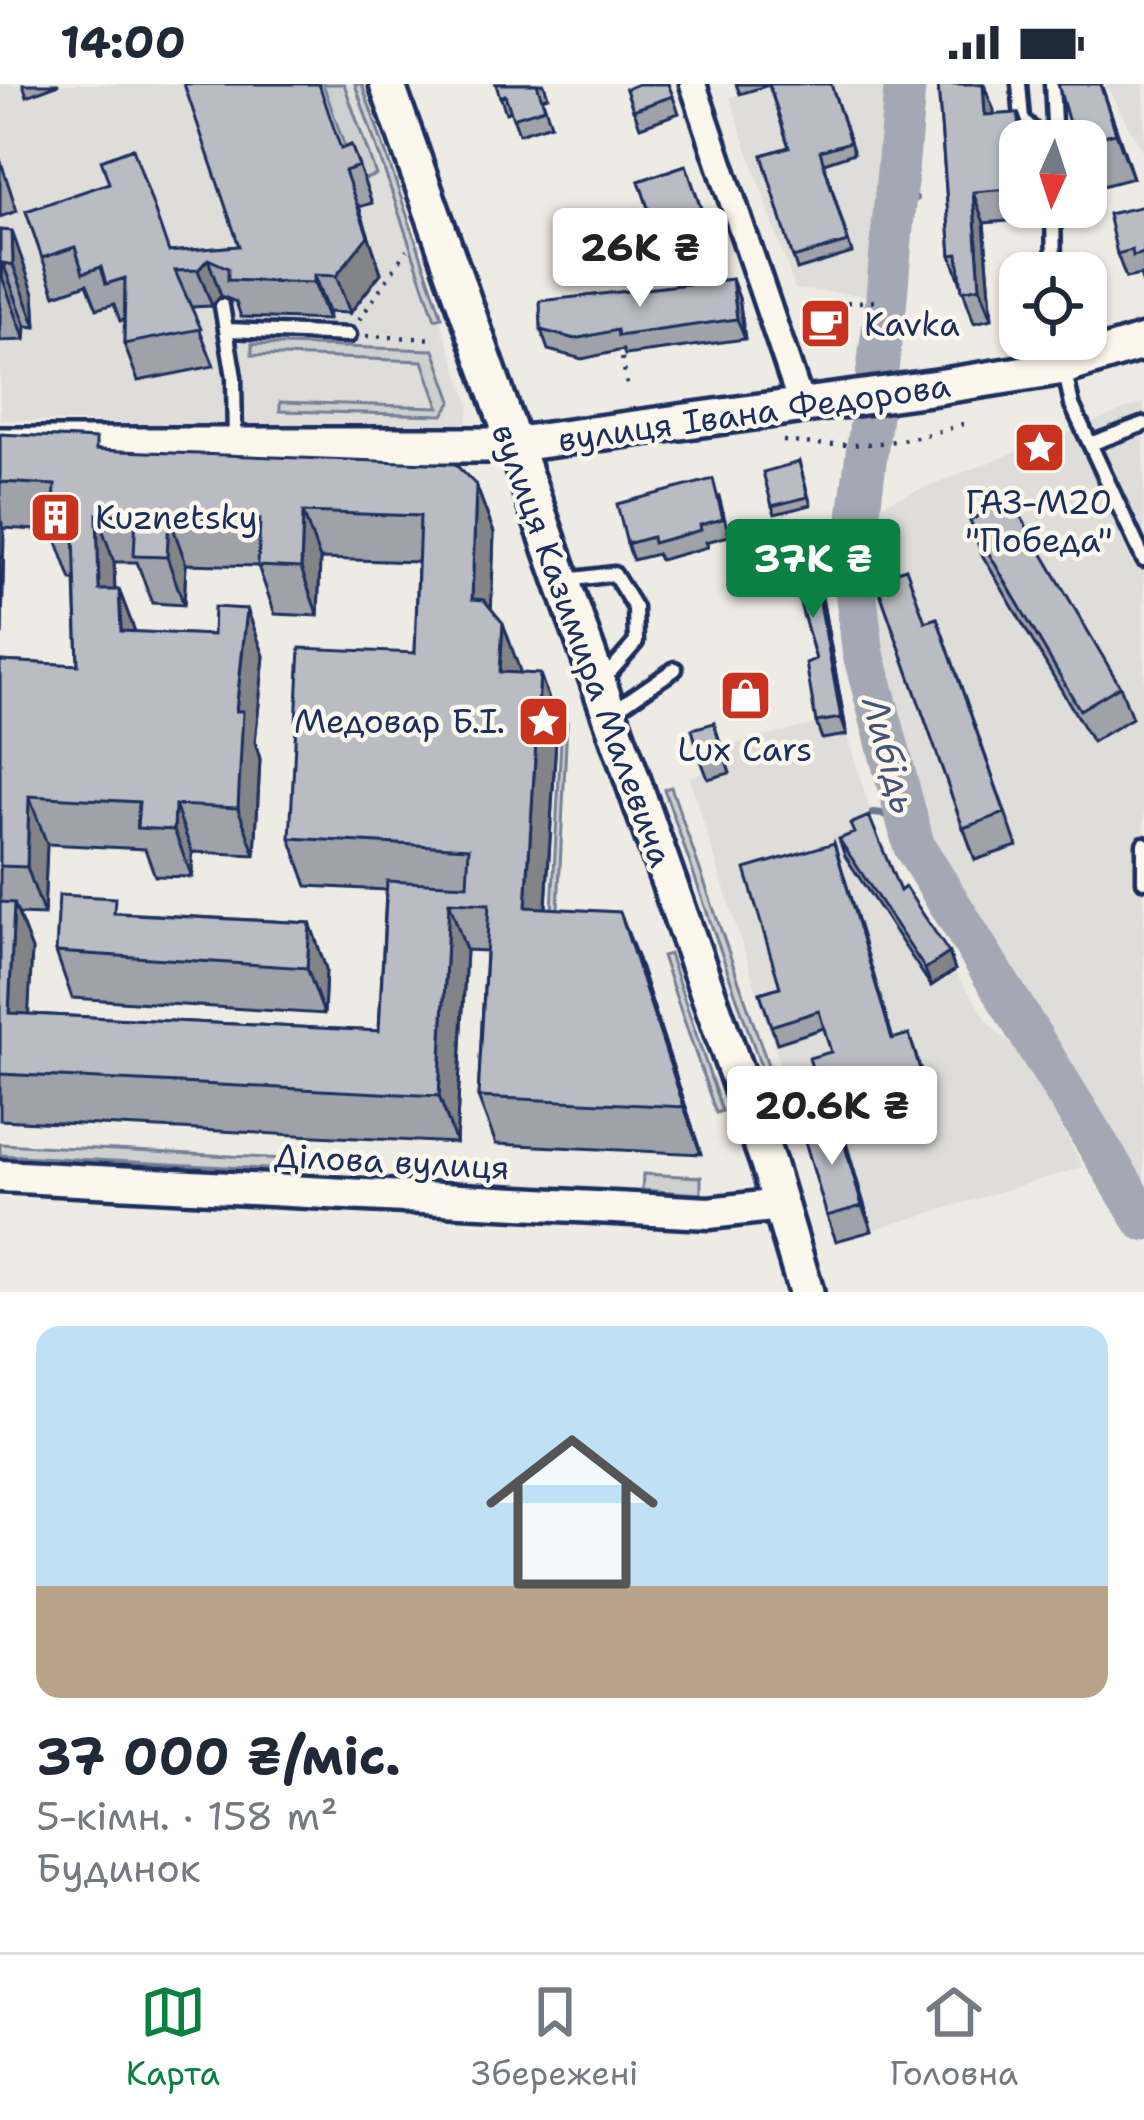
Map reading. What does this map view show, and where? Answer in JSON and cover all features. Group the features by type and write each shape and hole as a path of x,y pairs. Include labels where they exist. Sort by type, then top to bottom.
{"main road":[{"name":"вулиця Казимира Малевича","path":"387,84 510,445 781,1205 806,1292"},
{"name":"вулиця Івана Федорова","path":"1107,347 1144,343"},
{"name":"вулиця Івана Федорова","path":"0,445 510,445 937,387 1035,360"}],"street":[{"path":"693,84 816,402"},
{"name":"Ділова вулиця","path":"0,1176 710,1213 781,1205"}],"lane":[{"path":"1019,84 1023,120"},
{"path":"1052,84 1054,120"},
{"path":"222,306 229,330 235,445"},
{"path":"229,330 349,335"},
{"path":"1062,360 1090,444 1144,560"},
{"path":"1090,444 1144,424"},
{"path":"560,581 614,574 635,608 636,642 604,700"},
{"path":"604,700 675,669"},
{"path":"1144,844 1144,881"}],"path":[{"path":"349,335 407,250"},
{"path":"835,303 882,301"},
{"path":"349,335 438,339"},
{"path":"620,346 628,390"},
{"path":"783,441 838,448 906,444 966,423"}],"shaded area":[{"path":"0,84 358,84 470,406 466,427 447,432 0,420"},
{"path":"323,84 344,84 376,175 357,182"},
{"path":"355,84 362,84 442,317 435,319"},
{"path":"736,84 890,84 869,296 795,289 730,98 739,94"},
{"path":"1105,84 1144,84 1144,154"},
{"path":"252,344 434,350 452,401 443,415 280,411 280,402 439,407 423,361 252,355"},
{"path":"1144,402 1144,1243 1073,1128 894,785 863,652 859,513"},
{"path":"562,721 567,722 557,930 551,929"},
{"path":"819,723 847,735 876,830 907,900 992,1027 1018,1050 1083,1167 836,1241 689,777 706,772 701,753"},
{"path":"671,787 781,1102 774,1104 664,789"},
{"path":"669,954 722,1111 716,1113 662,956"},
{"path":"0,1144 286,1159 285,1170 0,1155"},
{"path":"643,1174 701,1177 701,1194 642,1190"}],"building":[{"path":"184,84 319,84 341,149 351,145 359,166 345,171 368,236 336,276 314,275 314,283 228,280 228,268 208,259 198,270 175,271 201,329 124,344 125,278 106,284 101,267 83,273 75,247 42,258 26,211 109,183 101,160 133,148 169,252 239,246"},
{"path":"496,84 537,84 545,108 513,118"},
{"path":"668,84 673,96 633,110 626,89"},
{"path":"769,84 831,84 850,142 820,151 848,242 793,258 762,155 789,147"},
{"path":"938,84 983,84 985,115 1018,113 1018,120 999,120 999,190 973,192 980,287 962,291 958,254 951,255"},
{"path":"1058,84 1100,84 1116,133 1107,135 1107,120 1068,120"},
{"path":"686,165 701,209 654,225 639,181"},
{"path":"1144,206 1144,253 1117,254 1108,214"},
{"path":"0,230 12,231 13,265 3,263 2,277 0,277"},
{"path":"732,279 737,319 618,336 617,330 575,339 541,330 540,301"},
{"path":"0,434 96,439 96,450 455,464 476,485 472,599 484,600 503,623 500,672 540,674 526,907 620,912 684,1107 478,1097 489,904 449,902 439,1096 0,1074 0,902 14,903 9,1013 379,1031 387,881 467,885 469,848 290,838 300,648 415,653 420,516 303,512 301,568 258,566 260,519 169,516 167,557 134,556 136,515 97,514 99,590 119,590 121,631 213,635 214,607 247,609 236,711 243,711 238,808 175,805 174,830 137,828 139,802 29,796 27,867 0,866 0,661 78,665 74,534 53,533 55,485 0,482"},
{"path":"799,462 808,497 772,506 763,472"},
{"path":"713,479 723,519 653,543 652,537 627,544 617,504"},
{"path":"1010,498 1120,686 1080,710 970,521"},
{"path":"813,524 819,546 810,548 841,718 816,722 806,663 816,659 780,533"},
{"path":"906,568 925,622 937,618 1005,813 963,828 875,578"},
{"path":"714,723 721,748 699,755 692,729"},
{"path":"869,816 900,891 905,887 949,953 925,969 839,839 854,833 850,824"},
{"path":"834,843 892,1039 909,1034 922,1076 894,1084 892,1076 842,1091 846,1105 825,1111 809,1058 831,1052 819,1011 771,1026 760,993 780,987 745,869"},
{"path":"59,895 115,898 114,913 310,923 307,968 56,952"},
{"path":"838,1121 862,1206 827,1216 802,1131"}],"waterway":[{"name":"Либідь","path":"905,84 886,303 859,513 855,585 863,652 914,846 1144,1220"},
{"path":"894,205 915,198"},
{"path":"873,813 903,816"}],"place":[{"name":"Kavka","path":"825,324"},
{"name":"ГАЗ-М20 \"Победа\"","path":"1039,448"},
{"name":"Kuznetsky","path":"56,517"},
{"name":"Lux Cars","path":"745,695"},
{"name":"Медовар Б.І.","path":"544,721"}]}
